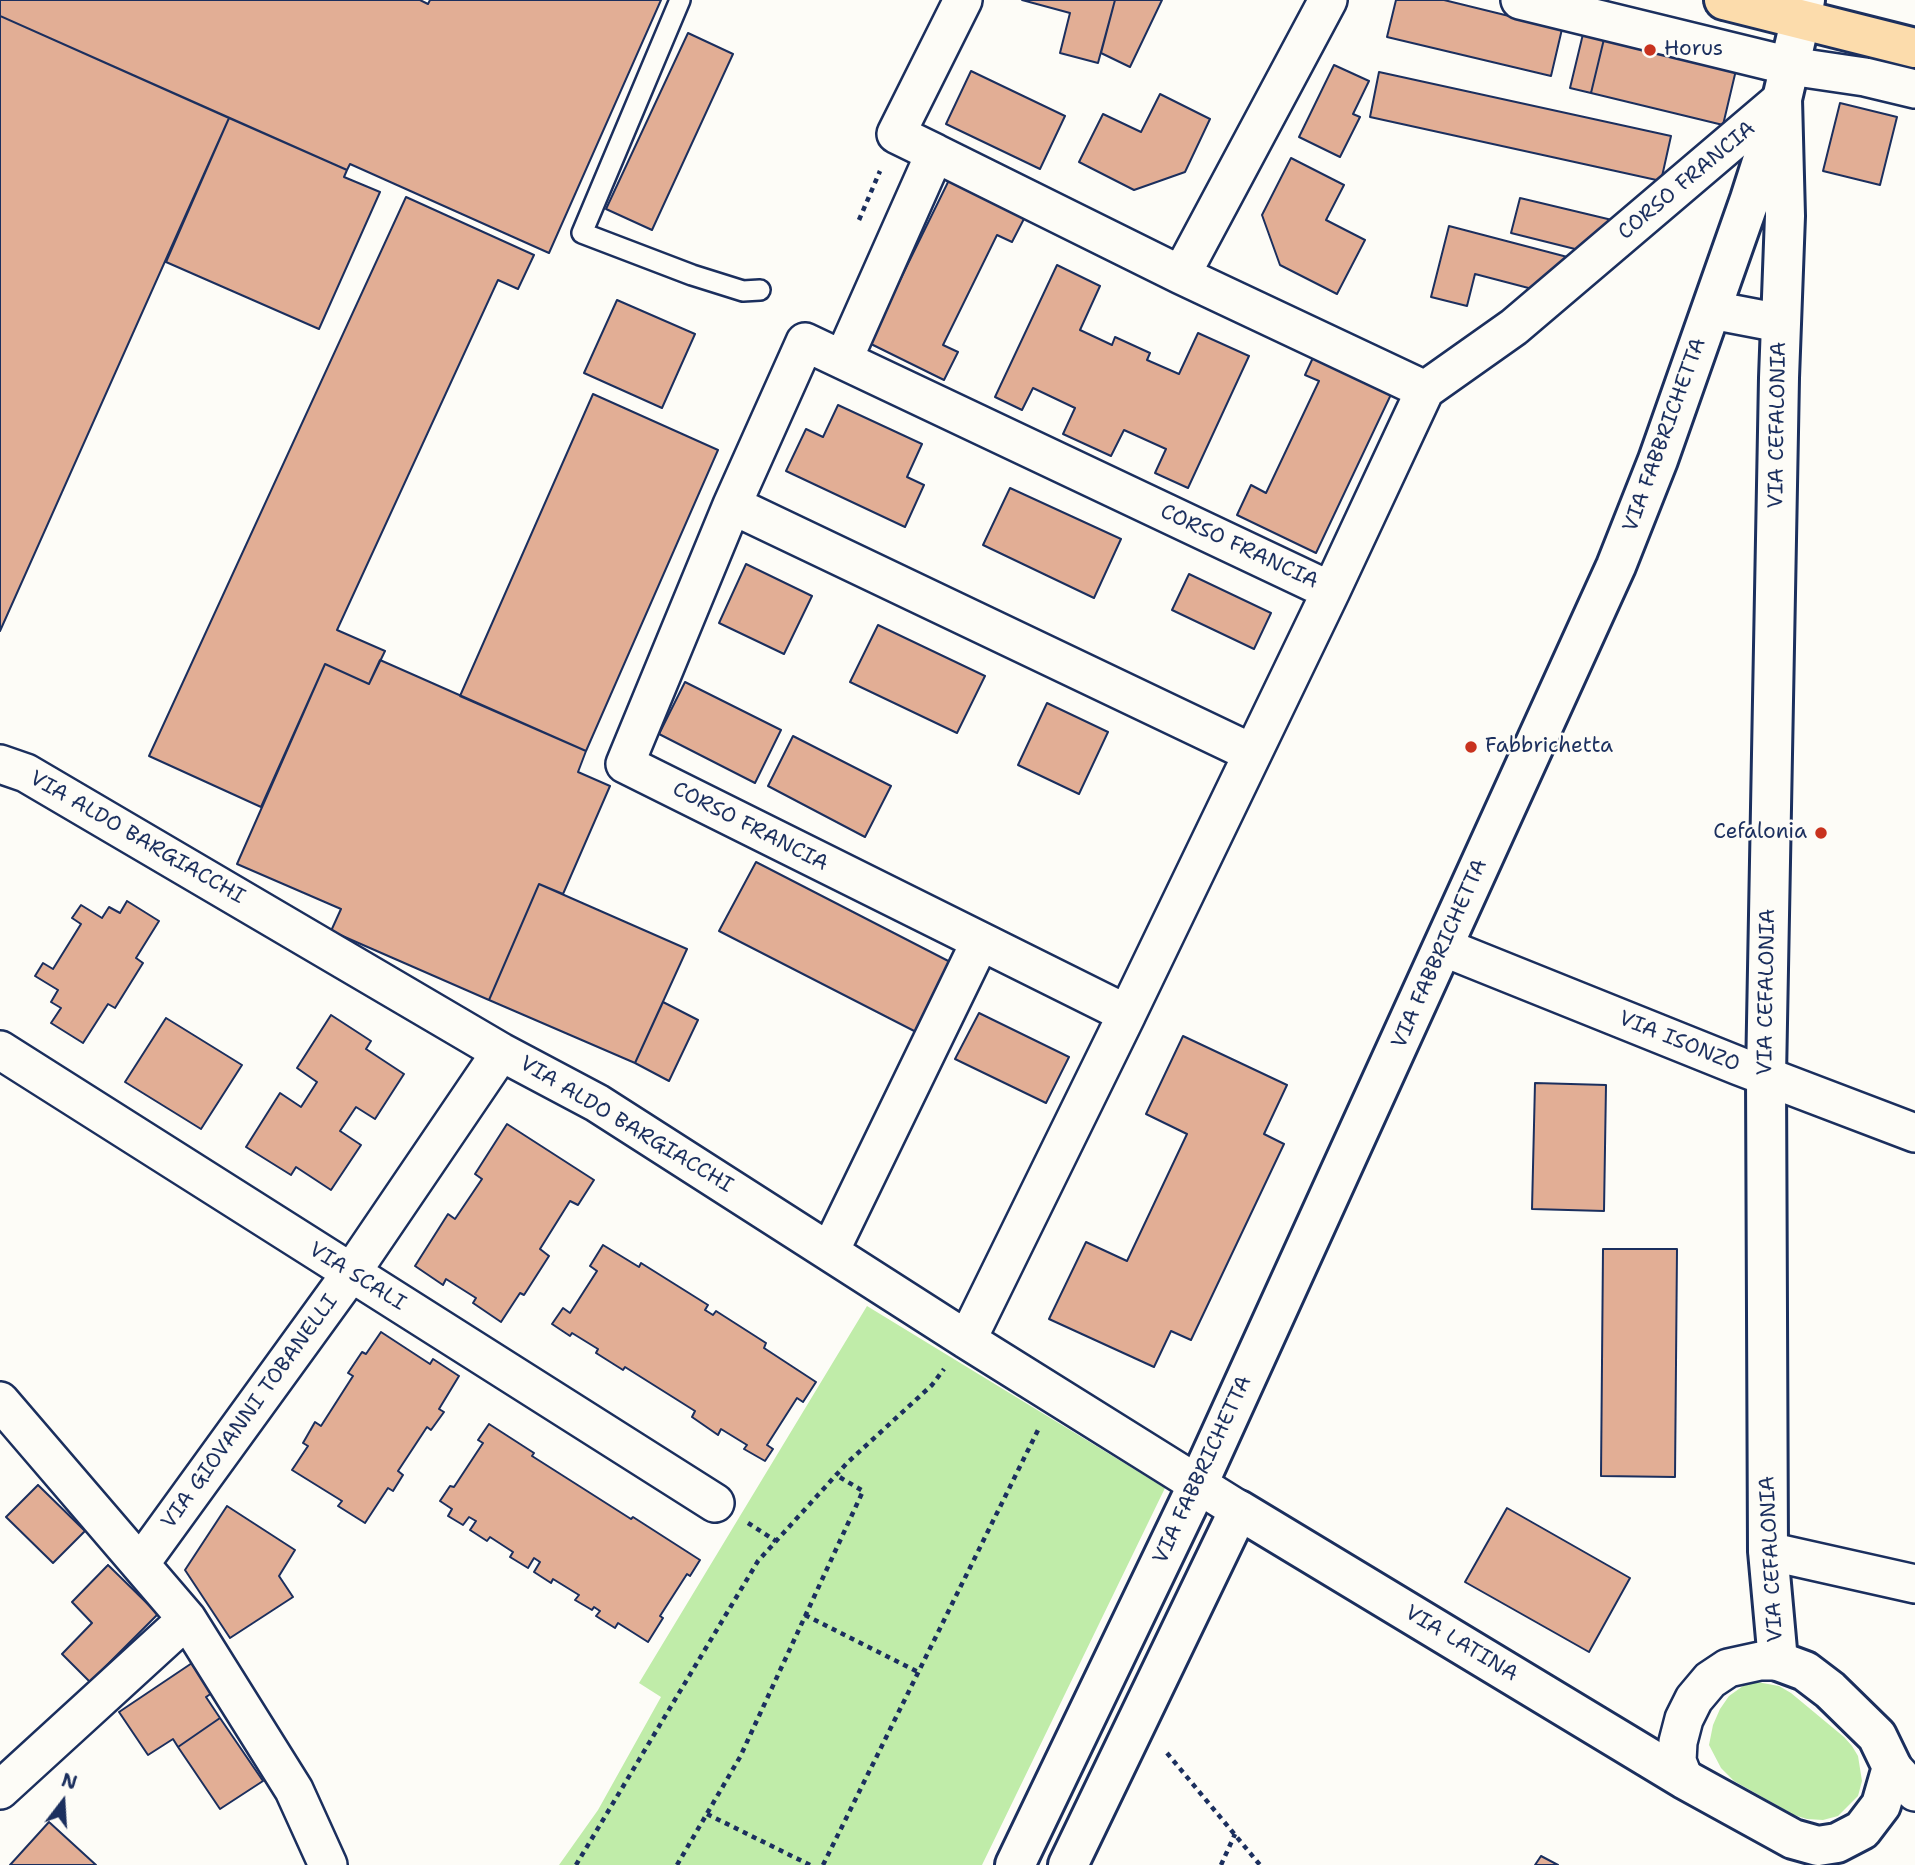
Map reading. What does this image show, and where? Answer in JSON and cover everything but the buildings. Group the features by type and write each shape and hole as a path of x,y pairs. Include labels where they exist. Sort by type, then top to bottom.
{"main road":[{"path":"1724,0 1803,9 1915,48"}],"street":[{"path":"962,0 896,134 1181,275 1424,390"},
{"path":"1181,275 1328,0"},
{"path":"1520,0 1786,83 1865,77 1915,89"},
{"name":"VIA FABBRICHETTA","path":"1015,1865 1198,1485 1616,566 1658,460 1712,310 1786,83 1803,9"},
{"name":"VIA CEFALONIA","path":"1778,1661 1768,1551 1766,1076 1786,83"},
{"name":"CORSO FRANCIA","path":"967,1340 1331,591 1424,390 1514,327 1786,83"},
{"path":"843,360 935,153"},
{"name":"VIA CEFALONIA","path":"1712,310 1780,323"},
{"name":"CORSO FRANCIA","path":"1126,1014 625,764 732,505 805,342 1331,591"},
{"path":"732,505 1252,753"},
{"name":"VIA ALDO BARGIACCHI","path":"0,764 26,773 501,1052 597,1104 1238,1510"},
{"path":"830,1251 980,942"},
{"name":"VIA ISONZO","path":"1443,947 1915,1133"},
{"name":"VIA SCALI","path":"0,1050 715,1503"},
{"name":"VIA GIOVANNI TOBANELLI","path":"140,1564 351,1273 501,1052"},
{"path":"0,1401 187,1619 294,1790 328,1865"},
{"path":"1068,1865 1238,1510"},
{"name":"VIA LATINA","path":"1238,1510 1684,1779"},
{"path":"1768,1551 1915,1584"},
{"path":"7,1772 187,1619"},
{"path":"1760,1661 1778,1661 1805,1671 1830,1690 1877,1736 1903,1779 1862,1830 1836,1854 1793,1839 1684,1779 1677,1761 1684,1718 1694,1699 1710,1680 1728,1668 1760,1661"}],"lane":[{"path":"680,0 582,233 692,275 743,291 760,290"}],"path":[{"path":"576,1865 758,1562 836,1475 932,1385 967,1340"},
{"path":"823,1865 1055,1395"},
{"path":"677,1865 740,1757 863,1491 836,1475"},
{"path":"805,1615 918,1672"},
{"path":"1159,1743 1260,1865"},
{"path":"707,1814 810,1865"},
{"path":"1220,1865 1235,1834"}],"green space":[{"path":"867,1306 1165,1488 982,1865 559,1865 598,1810 661,1697 639,1683"},
{"path":"1757,1682 1779,1686 1791,1693 1852,1746 1858,1756 1862,1781 1858,1796 1838,1816 1823,1820 1794,1815 1734,1781 1721,1768 1709,1745 1713,1725 1729,1696 1743,1686"}],"place":[{"name":"Horus","path":"1650,50"},
{"name":"Fabbrichetta","path":"1471,747"},
{"name":"Cefalonia","path":"1821,833"}]}
